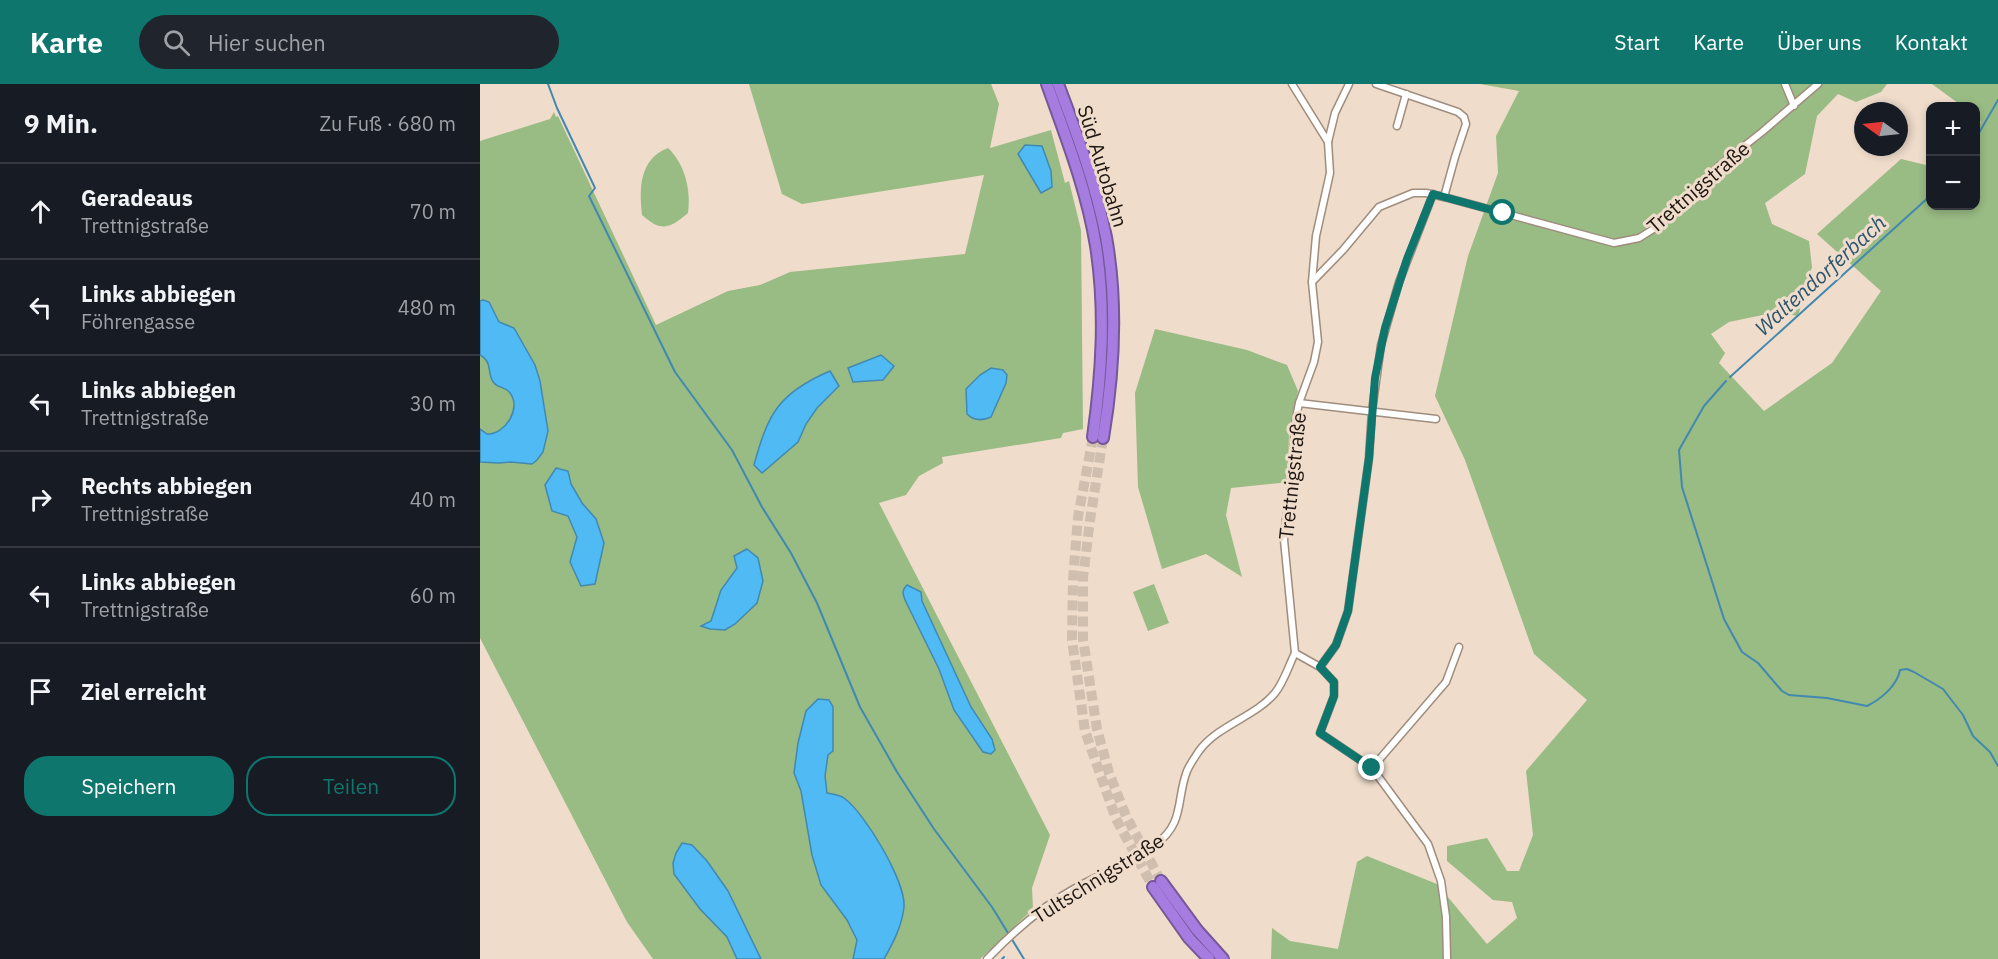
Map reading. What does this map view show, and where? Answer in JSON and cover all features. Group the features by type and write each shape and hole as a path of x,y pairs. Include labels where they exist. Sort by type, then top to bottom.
{"highway":[{"name":"Süd Autobahn","path":"1047,84 1086,198 1096,245 1102,329 1098,437 1112,367 1114,326 1110,272 1106,238 1095,193 1058,84"},
{"path":"1209,959 1189,938 1157,884 1223,959"}],"street":[{"path":"1292,84 1328,142"},
{"path":"1312,282 1316,236 1330,173 1328,142 1335,113 1349,84"},
{"path":"1376,84 1458,112 1466,120 1444,197"},
{"path":"1785,84 1794,106"},
{"name":"Trettnigstraße","path":"1295,652 1284,540 1291,495 1294,432 1299,403 1314,362 1318,342 1312,282 1379,207 1408,195 1433,194 1614,243 1639,238 1663,223 1720,165 1818,84"},
{"path":"1397,126 1406,94"},
{"path":"1320,667 1336,645 1348,611 1369,458 1371,411 1378,358 1385,328 1407,259 1433,194"},
{"path":"1299,403 1437,419"},
{"path":"1372,768 1446,682 1459,646"},
{"path":"1295,652 1320,667 1334,682 1334,696 1320,733 1372,768 1428,844 1441,881 1446,917 1447,959"},
{"name":"Tultschnigstraße","path":"987,959 1015,932 1070,891 1155,845 1169,834 1178,818 1188,769 1199,751 1207,742 1266,702 1276,692 1295,652"}],"green space":[{"path":"749,84 991,84 999,104 990,148 1051,130 1065,183 1069,181 1081,230 1083,429 1063,433 1061,438 942,457 943,463 919,476 906,495 879,503 1050,835 1032,888 1033,909 980,959 653,959 627,922 480,638 480,141 550,119 554,112 556,117 558,116 656,325 728,291 760,285 790,272 965,254 984,175 802,204 782,194"},
{"path":"1480,84 1887,84 1881,92 1856,102 1838,94 1817,116 1805,174 1765,203 1772,224 1809,241 1812,267 1798,316 1777,312 1729,322 1711,334 1725,353 1719,363 1764,411 1832,363 1881,291 1817,234 1901,159 1926,165 1926,210 1980,210 1980,102 1957,102 1932,84 1998,84 1998,959 1271,959 1272,928 1290,941 1338,949 1357,862 1367,856 1437,884 1487,944 1517,918 1512,902 1493,900 1447,861 1447,846 1487,838 1507,871 1519,871 1533,835 1526,771 1587,700 1534,654 1465,460 1435,396 1468,256 1498,173 1496,136 1519,91"},
{"path":"668,148 679,162 686,178 689,195 688,213 670,225 660,226 642,215 641,185 651,159"},
{"path":"1155,329 1247,350 1287,365 1298,391 1289,428 1288,482 1231,488 1226,515 1242,577 1206,554 1162,569 1138,487 1135,393"},
{"path":"1154,584 1169,623 1148,631 1133,592"}],"water":[{"path":"1025,145 1042,146 1051,171 1052,187 1041,193 1018,154"},
{"path":"480,301 489,302 499,322 514,328 535,365 540,381 548,431 543,452 532,464 480,462 480,429 487,434 500,430 510,420 514,406 510,393 492,380 487,361 480,355"},
{"path":"881,355 894,366 883,380 853,382 848,368"},
{"path":"991,368 1003,370 1007,375 1006,383 991,417 975,419 967,414 966,389"},
{"path":"830,371 839,386 817,408 798,442 762,473 754,465 765,431 778,407 799,388"},
{"path":"556,468 568,471 571,484 582,503 596,519 604,543 595,584 581,586 570,562 577,537 568,516 552,511 545,485"},
{"path":"747,549 758,558 763,581 757,603 735,624 725,630 701,626 711,621 721,590 737,568 734,556"},
{"path":"907,585 921,592 922,601 971,707 992,739 995,750 991,754 983,752 954,710 939,669 904,597 903,591"},
{"path":"818,699 829,700 833,707 833,751 828,755 825,776 827,793 844,798 863,818 883,849 903,896 904,907 901,921 884,959 853,959 857,940 847,920 821,885 812,855 801,791 794,773 806,711"},
{"path":"682,843 692,845 707,861 728,891 761,959 737,959 727,937 700,909 674,874 673,863"}],"waterway":[{"path":"548,84 595,188 589,196 675,372 732,450 762,507 791,553 817,603 860,707 897,772 934,829 992,907 1024,959"},
{"name":"Waltendorferbach","path":"1980,131 1998,100"},
{"name":"Waltendorferbach","path":"1730,377 1926,200"},
{"name":"Waltendorferbach","path":"1726,381 1704,406 1679,450 1682,487 1724,619 1742,652 1758,663 1782,691 1789,695 1827,698 1867,706 1888,691 1896,681 1900,670 1907,669 1914,672 1943,689 1963,715 1973,736 1990,752 1998,766"}],"tunnel":[{"path":"1093,437 1078,517 1073,580 1072,640 1085,731 1116,819 1153,887"},
{"path":"1103,438 1083,578 1083,639 1097,729 1109,773 1126,816 1161,881"}],"route":[{"path":"1372,768 1320,733 1334,696 1334,682 1320,667 1336,645 1348,611 1369,458 1375,378 1385,328 1407,259 1433,194 1503,213"}]}
